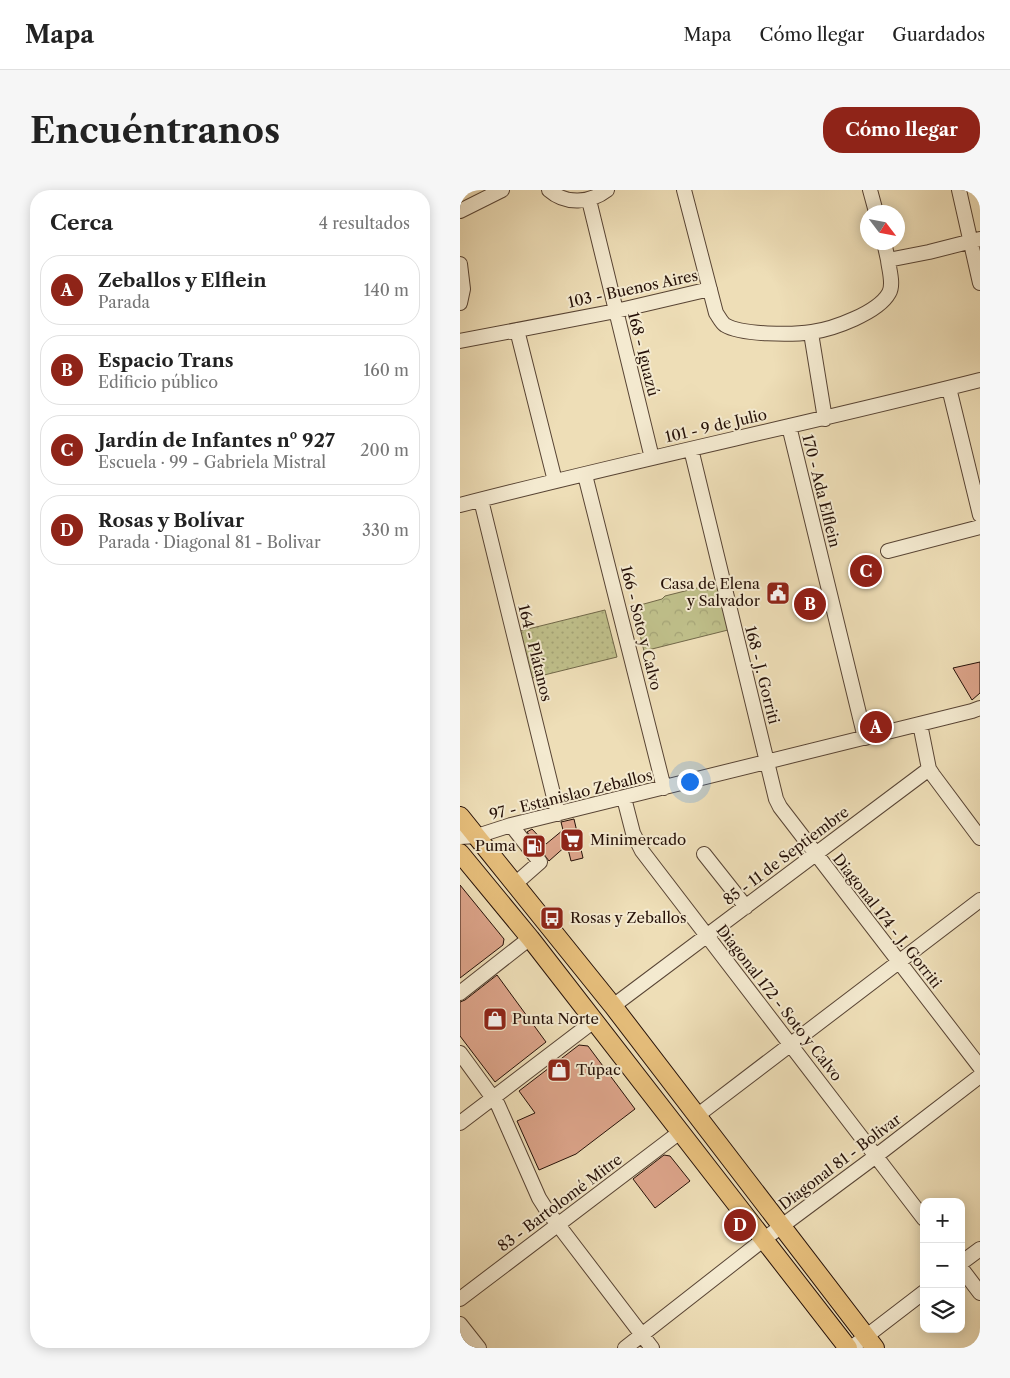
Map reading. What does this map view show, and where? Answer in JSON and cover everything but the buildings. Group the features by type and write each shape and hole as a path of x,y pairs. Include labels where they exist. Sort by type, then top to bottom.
{"main road":[{"path":"460,816 469,837 515,884 613,1006 871,1342"},
{"path":"460,853 530,938 763,1240 849,1348"}],"street":[{"path":"460,211 502,190"},
{"path":"549,190 564,199 576,201 589,200 607,190"},
{"path":"684,190 710,289"},
{"path":"870,190 874,205"},
{"path":"959,190 976,240 980,283"},
{"name":"168 - Iguazú","path":"589,200 652,458"},
{"path":"888,260 976,240"},
{"name":"103 - Buenos Aires","path":"460,341 616,311 710,289 716,313 723,324 750,332 811,333 841,323 877,307 885,299 891,287 886,250"},
{"path":"460,264 463,289 460,303"},
{"path":"517,330 555,481"},
{"path":"811,333 826,418"},
{"name":"101 - 9 de Julio","path":"460,505 980,380"},
{"path":"949,388 980,515"},
{"name":"170 - Ada Elflein","path":"788,426 865,738"},
{"name":"168 - J. Gorriti","path":"691,449 767,762"},
{"name":"166 - Soto y Calvo","path":"585,475 664,788"},
{"name":"164 - Plátanos","path":"481,500 558,814"},
{"path":"888,551 980,527"},
{"name":"97 - Estanislao Zeballos","path":"469,837 511,825 972,712 980,708"},
{"path":"920,724 929,769 980,838"},
{"name":"Diagonal 174 - J. Gorriti","path":"767,762 780,807 980,1067"},
{"name":"85 - 11 de Septiembre","path":"613,1006 929,769"},
{"name":"Diagonal 172 - Soto y Calvo","path":"624,798 633,833 642,851 920,1214"},
{"path":"511,825 540,862 515,884"},
{"path":"704,854 746,907"},
{"path":"698,1115 980,900"},
{"path":"460,993 530,938"},
{"path":"460,1123 594,1021"},
{"path":"460,1053 493,1097 539,1198 557,1225 652,1348"},
{"name":"Diagonal 81 - Bolivar","path":"625,1348 781,1226 980,1076"},
{"name":"83 - Bartolomé Mitre","path":"460,1300 680,1132"},
{"path":"965,1260 980,1249"},
{"path":"965,1273 980,1293"},
{"path":"849,1348 871,1342 920,1296"},
{"path":"460,1324 479,1348"}],"green space":[{"path":"717,583 728,630 644,651 633,607 662,599 665,596"},
{"path":"605,610 617,657 532,678 520,631"}],"place":[{"name":"Jardín de Infantes nº 927","path":"866,571"},
{"name":"Casa de Elena y Salvador","path":"778,593"},
{"name":"Espacio Trans","path":"810,604"},
{"name":"Zeballos y Elflein","path":"876,727"},
{"name":"Minimercado","path":"572,840"},
{"name":"Puma","path":"534,846"},
{"name":"Rosas y Zeballos","path":"552,918"},
{"name":"Punta Norte","path":"495,1019"},
{"name":"Túpac","path":"559,1070"},
{"name":"Rosas y Bolívar","path":"740,1225"}]}
